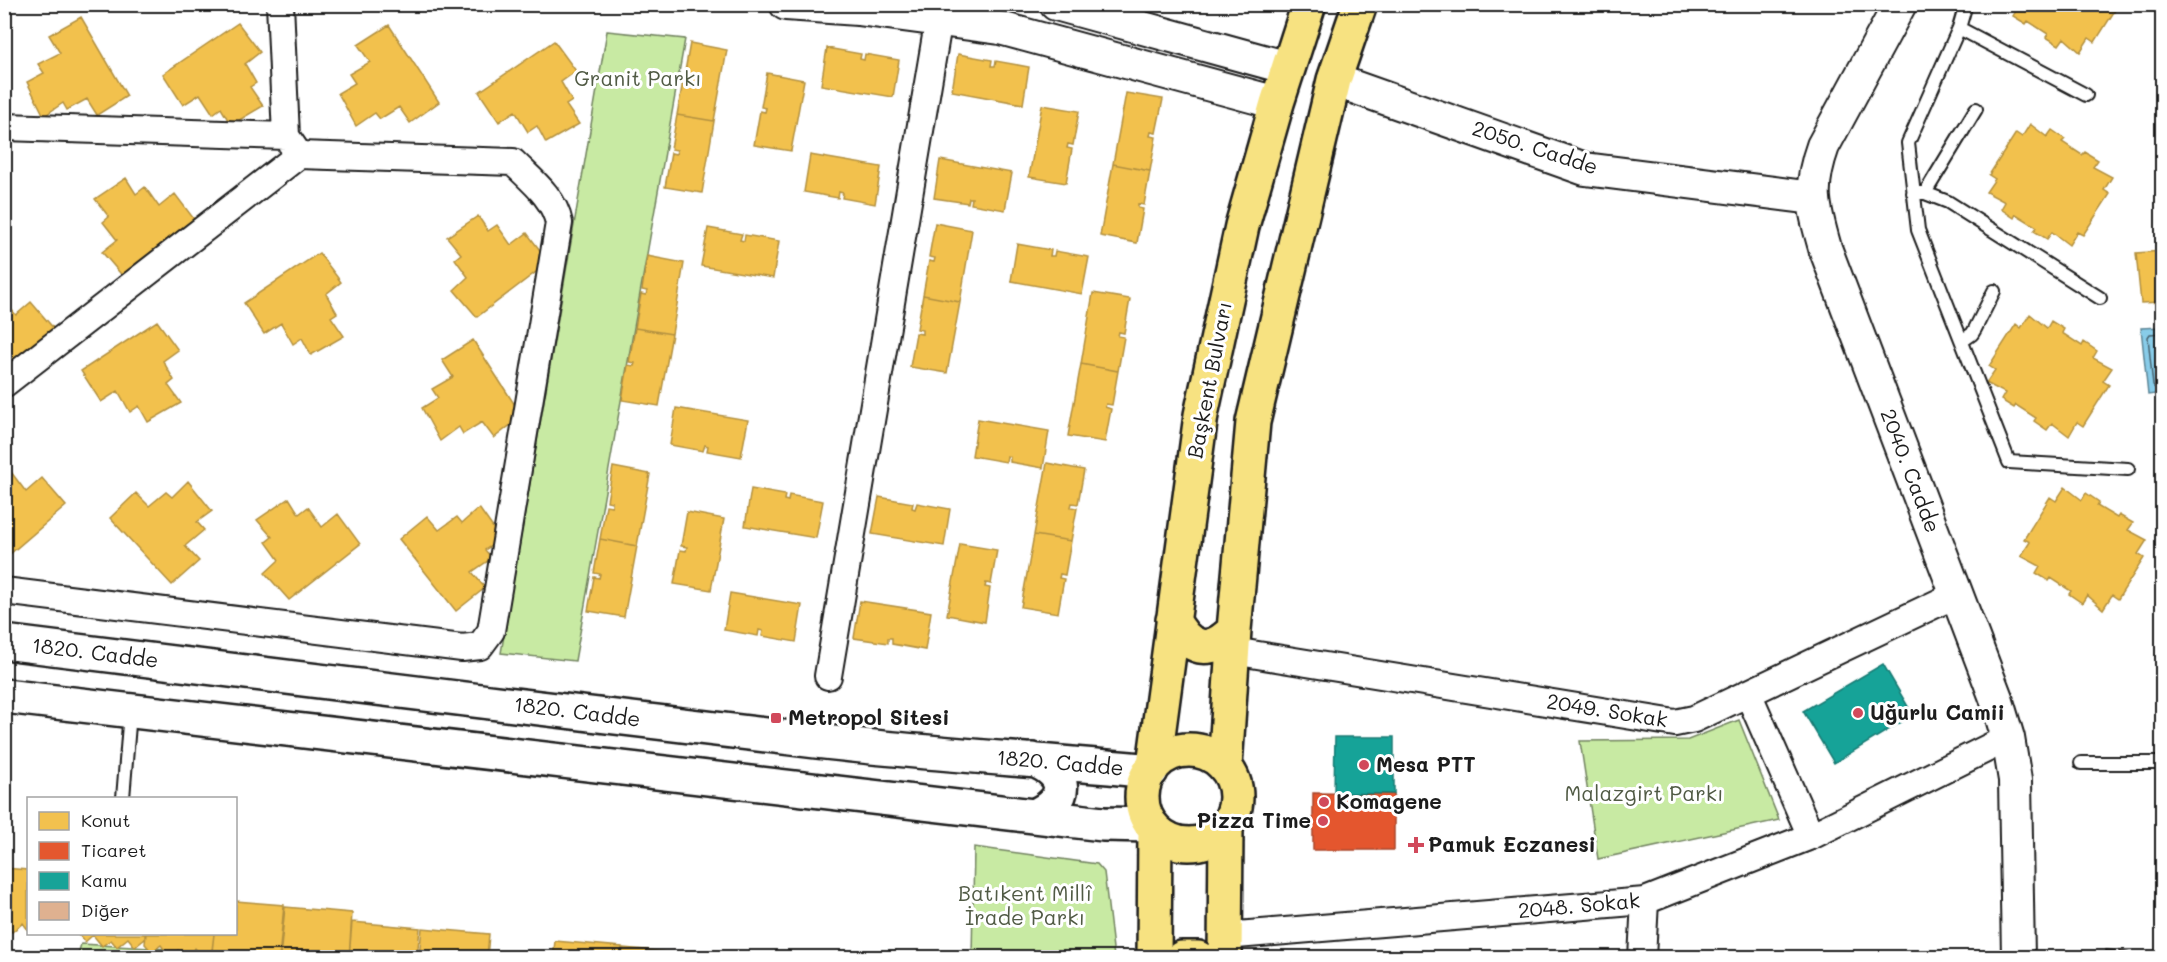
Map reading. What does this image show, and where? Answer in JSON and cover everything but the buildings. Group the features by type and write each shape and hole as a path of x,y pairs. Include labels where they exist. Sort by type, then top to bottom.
{"main road":[{"name":"Başkent Bulvarı","path":"1152,768 1200,415 1242,226 1309,4"},
{"path":"1225,767 1253,422 1334,80 1360,4"},
{"path":"1173,620 1180,633 1189,642 1200,647 1215,645 1226,638 1234,641"},
{"name":"1820. Cadde","path":"4,642 817,741 965,756 1152,768"},
{"path":"4,696 1102,824 1153,828 1174,842 1188,845 1202,843 1216,837 1226,827 1234,813 1237,797 1234,781 1225,767 1213,756 1198,751 1182,750 1166,755 1152,768 1145,779 1142,795 1144,811 1153,828 1154,957"},
{"path":"1032,760 1048,765 1057,774 1060,789 1056,803 1046,811 1034,816"},
{"path":"1225,947 1226,827"},
{"path":"1182,957 1198,957"}],"street":[{"path":"280,4 292,145"},
{"path":"786,4 939,18 1000,28 1277,104"},
{"path":"1056,4 1126,19 1288,68"},
{"name":"2040. Cadde","path":"1899,4 1823,146 1815,169 1813,198 1825,248 1996,698 2007,738 2015,780 2018,957"},
{"path":"828,676 939,18"},
{"name":"2050. Cadde","path":"1334,80 1585,169 1813,198"},
{"path":"4,127 513,162 551,201 557,211 559,223 491,631 480,646 462,648 4,591"},
{"path":"4,384 292,145"},
{"name":"2049. Sokak","path":"1234,641 1675,723 1694,719 1957,594"},
{"path":"1748,693 1811,836"},
{"name":"2048. Sokak","path":"1225,947 1645,901 1811,836 2007,738"},
{"path":"1642,957 1645,901"}],"lane":[{"path":"1966,4 1959,28 1908,143 1919,193 1918,231 2008,462 2128,469"},
{"path":"1959,28 2086,95"},
{"path":"1919,193 1976,109"},
{"path":"1919,193 1948,202 2100,298"},
{"path":"1962,341 1972,334 1994,291"},
{"path":"123,797 130,710"},
{"path":"2081,763 2163,763"}],"green space":[{"name":"Granit Parkı","path":"607,31 685,39 575,661 501,653"},
{"name":"Malazgirt Parkı","path":"1739,720 1779,820 1598,859 1580,741 1688,740"},
{"name":"Batıkent Millî İrade Parkı","path":"974,847 1097,864 1104,872 1114,957 972,957"},
{"path":"81,944 202,951 206,957 77,958"}],"water":[{"path":"2162,327 2162,393 2148,395 2141,328"}],"place":[{"name":"Uğurlu Camii","path":"1858,713"},
{"name":"Metropol Sitesi","path":"776,718"},
{"name":"Mesa PTT","path":"1364,765"},
{"name":"Komagene","path":"1324,802"},
{"name":"Pizza Time","path":"1323,821"},
{"name":"Pamuk Eczanesi","path":"1416,845"}]}
